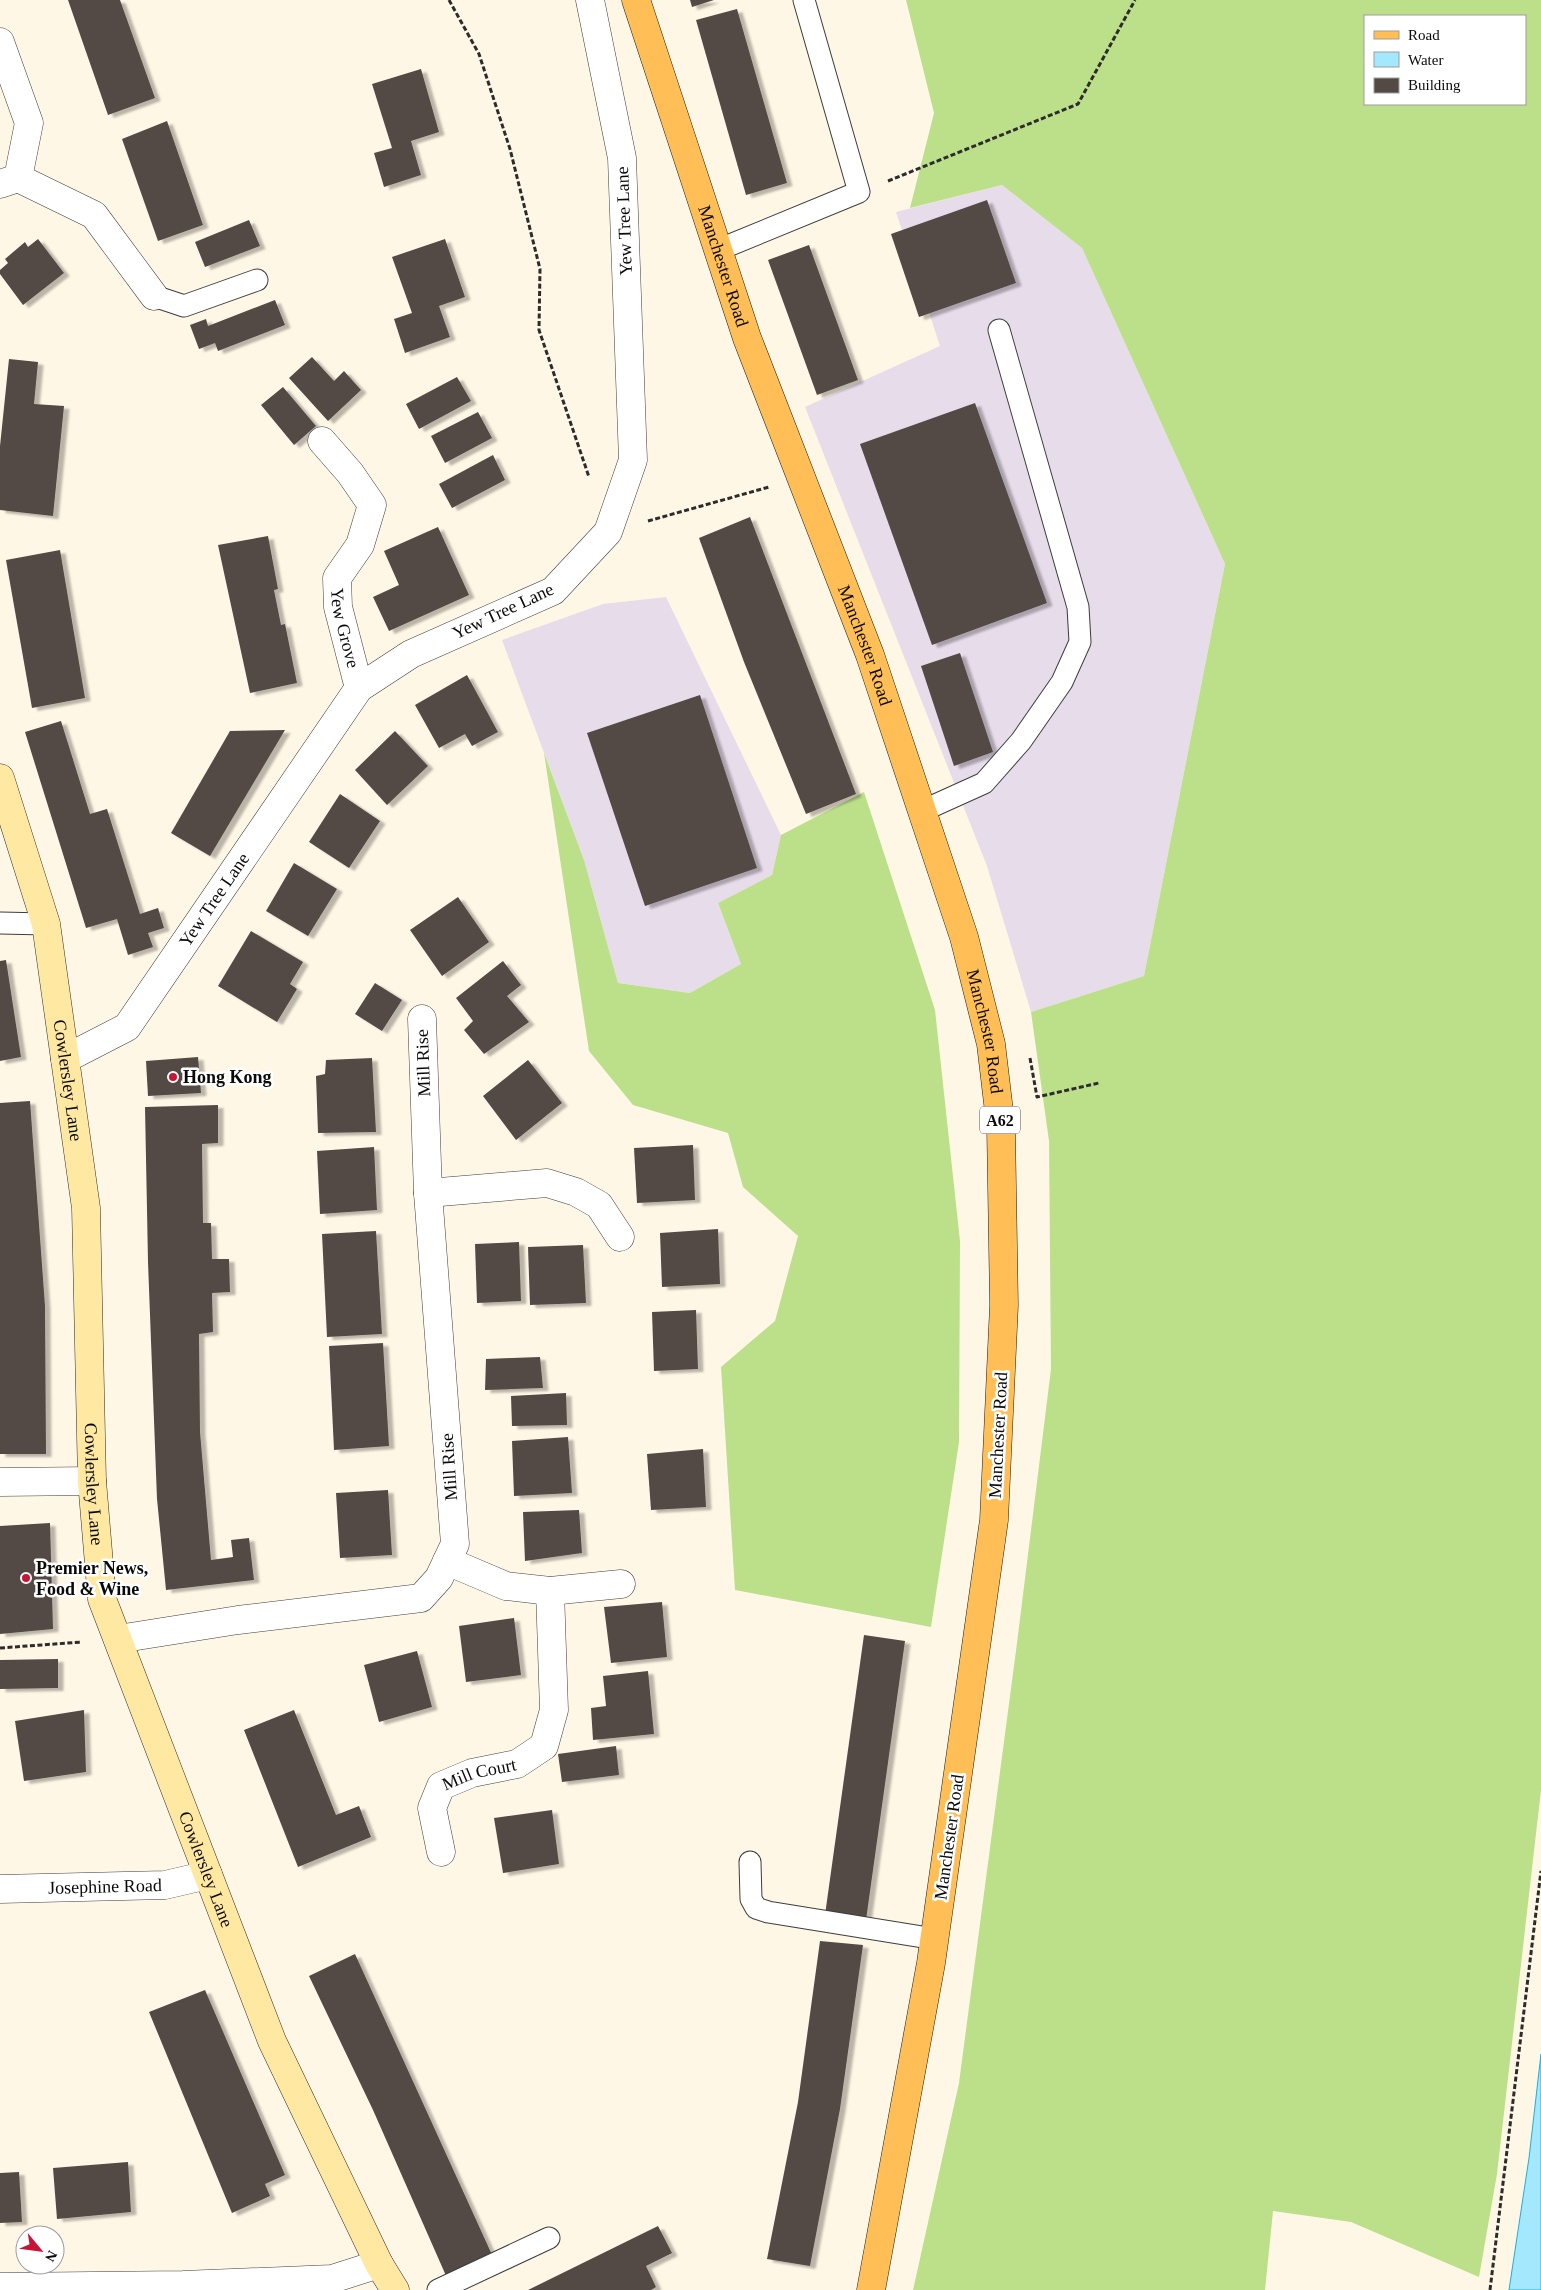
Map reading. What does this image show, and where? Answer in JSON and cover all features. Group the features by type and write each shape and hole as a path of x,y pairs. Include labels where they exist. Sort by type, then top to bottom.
{"main road":[{"name":"Manchester Road","path":"636,0 747,338 870,655 964,937 991,1044 1001,1128 1004,1305 994,1520 935,1939 870,2290"}],"street":[{"name":"Yew Tree Lane","path":"65,1059 127,1027 359,688 411,654 553,591 608,532 633,460 622,158 590,0"},
{"path":"0,42 30,123 9,181 94,215 154,296"},
{"name":"Yew Grove","path":"322,441 350,473 372,505 360,545 337,578 338,606 359,688"},
{"name":"Cowlersley Lane","path":"0,779 46,924 86,1208 92,1481 102,1599 272,2041 380,2264 395,2290"},
{"name":"Mill Rise","path":"118,1639 238,1620 421,1598 439,1578 455,1544 428,1193 422,1019"},
{"path":"428,1193 547,1183 576,1192 599,1205 620,1238"},
{"path":"0,1482 92,1481"},
{"path":"447,1561 506,1586 550,1590 621,1584"},
{"name":"Mill Court","path":"441,1852 432,1808 441,1786 472,1773 517,1764 544,1746 554,1710 550,1590"},
{"name":"Josephine Road","path":"0,1889 165,1885 208,1875"},
{"path":"0,2287 185,2287 332,2279 380,2264"}],"lane":[{"path":"718,250 859,192 804,0"},
{"path":"154,296 184,306 257,280"},
{"path":"922,811 984,783 1026,734 1062,682 1080,642 1078,607 1000,330"},
{"path":"0,923 46,924"},
{"path":"750,1862 751,1899 756,1908 768,1912 935,1939"},
{"path":"438,2290 549,2238"}],"path":[{"path":"449,0 479,54 510,149 540,269 539,330 608,532 764,490 799,473"},
{"path":"859,192 1078,104 1135,0"},
{"path":"1028,1050 1037,1097 1099,1083"},
{"path":"0,1648 118,1639"},
{"path":"1490,2290 1541,1871"}],"shaded area":[{"path":"1002,185 1082,248 1225,564 1144,976 1031,1012 987,866 805,407 940,346 896,212"},
{"path":"666,597 781,835 772,875 718,903 741,964 690,993 618,983 584,860 502,640 603,604"}],"green space":[{"path":"906,0 1541,0 1541,1790 1497,2174 1479,2277 1351,2222 1273,2211 1265,2290 913,2290 959,2083 1051,1369 1049,1141 1031,1012 1144,976 1225,564 1082,248 1002,185 910,208 934,113"},
{"path":"544,753 584,860 618,983 690,993 741,964 718,903 772,875 781,835 864,792 935,1010 960,1241 959,1442 931,1627 735,1590 721,1367 775,1321 798,1236 743,1187 728,1133 633,1105 589,1051"}],"water":[{"path":"1541,2054 1541,2290 1509,2290 1529,2158"}],"building":[{"path":"68,0 120,0 155,98 108,115"},
{"path":"690,0 714,0 692,7"},
{"path":"737,9 787,183 746,195 696,20"},
{"path":"421,69 439,132 411,141 421,175 384,187 374,153 392,148 372,84"},
{"path":"167,121 203,225 158,241 122,139"},
{"path":"987,200 1016,283 919,317 891,234"},
{"path":"249,220 260,246 205,267 195,242"},
{"path":"38,239 64,273 23,305 0,274 0,270 8,263 5,259 25,242 28,247"},
{"path":"445,239 465,297 439,306 450,337 405,353 394,319 412,313 392,257"},
{"path":"809,245 858,380 817,395 768,260"},
{"path":"275,300 285,325 218,351 215,343 199,349 190,325 206,319 208,326"},
{"path":"312,357 334,381 344,371 361,390 328,421 289,378"},
{"path":"9,359 38,362 34,404 64,406 53,516 0,510 0,446"},
{"path":"457,377 471,401 419,429 406,404"},
{"path":"283,387 316,426 294,445 261,405"},
{"path":"975,403 1047,603 932,645 860,444"},
{"path":"478,412 492,438 445,463 431,436"},
{"path":"493,455 505,480 452,508 439,484"},
{"path":"750,517 856,794 806,814 744,662 699,538"},
{"path":"438,527 469,595 389,631 373,597 399,585 384,551"},
{"path":"268,536 278,589 274,590 281,625 285,624 297,683 250,693 218,545"},
{"path":"60,550 85,698 32,708 6,560"},
{"path":"960,653 993,752 954,766 921,666"},
{"path":"467,675 498,732 472,746 465,734 439,748 415,705"},
{"path":"700,695 757,868 645,906 587,733"},
{"path":"61,721 90,814 107,809 140,914 158,908 164,928 148,933 153,947 128,955 117,919 86,928 25,732"},
{"path":"285,730 210,856 171,833 230,731"},
{"path":"395,731 428,766 387,805 355,770"},
{"path":"340,794 380,821 349,868 309,842"},
{"path":"294,863 337,889 308,936 266,911"},
{"path":"458,897 489,942 442,976 410,930"},
{"path":"251,931 303,962 290,984 297,989 277,1022 218,986"},
{"path":"6,960 21,1057 0,1061 0,961"},
{"path":"503,961 521,985 507,996 529,1022 484,1054 464,1030 473,1021 456,998"},
{"path":"375,983 402,1000 382,1031 355,1014"},
{"name":"Hong Kong","path":"198,1057 201,1093 148,1096 146,1061"},
{"path":"372,1058 376,1132 318,1133 316,1076 325,1074 326,1060"},
{"path":"528,1060 562,1103 516,1140 483,1096"},
{"path":"30,1101 45,1306 46,1454 0,1454 0,1103"},
{"path":"218,1105 218,1143 202,1144 203,1223 211,1223 212,1259 229,1259 230,1292 212,1293 213,1332 199,1334 200,1432 211,1560 233,1557 231,1540 249,1538 254,1580 166,1590 157,1499 148,1262 145,1107"},
{"path":"693,1145 695,1200 637,1203 634,1148"},
{"path":"374,1147 377,1210 320,1214 317,1151"},
{"path":"718,1229 720,1284 662,1287 660,1233"},
{"path":"376,1231 382,1334 327,1337 322,1234"},
{"path":"519,1242 521,1301 477,1303 475,1244"},
{"path":"583,1245 586,1303 530,1305 528,1247"},
{"path":"696,1310 698,1369 654,1371 652,1312"},
{"path":"383,1343 389,1446 334,1450 329,1346"},
{"path":"540,1357 543,1388 485,1390 486,1359"},
{"path":"566,1393 567,1425 512,1426 511,1396"},
{"path":"568,1437 572,1493 514,1496 512,1441"},
{"path":"703,1449 706,1507 651,1510 647,1454"},
{"path":"388,1490 392,1555 340,1558 336,1493"},
{"path":"579,1510 582,1553 525,1561 523,1512"},
{"name":"Premier News, Food & Wine","path":"50,1523 53,1629 0,1634 0,1526"},
{"path":"662,1602 667,1657 611,1663 604,1607"},
{"path":"514,1618 521,1675 466,1682 459,1626"},
{"path":"864,1635 905,1641 866,1920 825,1915"},
{"path":"417,1651 432,1707 379,1722 364,1665"},
{"path":"58,1659 58,1688 0,1689 0,1660"},
{"path":"648,1671 654,1734 593,1740 591,1708 606,1706 603,1676"},
{"path":"84,1710 86,1772 24,1781 15,1721"},
{"path":"294,1710 336,1815 359,1806 371,1837 298,1867 244,1730"},
{"path":"616,1746 619,1775 562,1782 558,1754"},
{"path":"552,1810 559,1864 503,1873 494,1818"},
{"path":"820,1941 863,1945 840,2109 810,2266 767,2259 798,2102"},
{"path":"355,1954 493,2257 447,2278 373,2110 309,1976"},
{"path":"205,1990 285,2175 265,2184 270,2196 232,2213 149,2012"},
{"path":"128,2162 131,2212 57,2219 53,2168"},
{"path":"19,2172 22,2222 0,2223 0,2173"},
{"path":"658,2226 672,2253 646,2266 656,2287 651,2290 528,2290"}],"place":[{"name":"Hong Kong","path":"173,1077"},
{"name":"Premier News, Food & Wine","path":"26,1578"}]}
